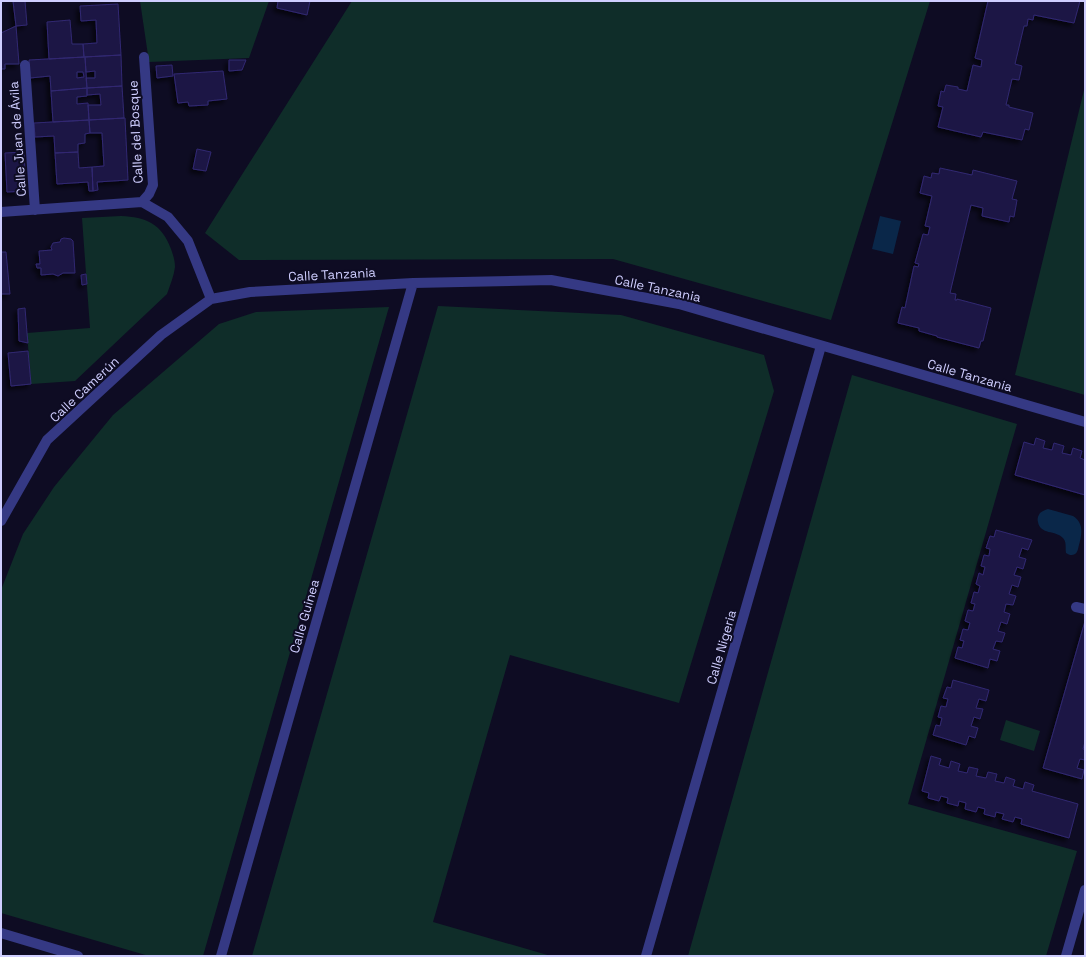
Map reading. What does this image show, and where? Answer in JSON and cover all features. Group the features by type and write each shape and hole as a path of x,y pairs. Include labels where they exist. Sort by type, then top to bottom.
{"street":[{"name":"Calle del Bosque","path":"142,202 154,185 144,58"},
{"name":"Calle Juan de Ávila","path":"25,65 35,210"},
{"name":"Calle del Bosque","path":"1,212 142,202 168,217 188,241 211,299"},
{"name":"Calle Tanzania","path":"211,299 250,292 413,283 551,280 680,304 1085,422"},
{"name":"Calle Guinea","path":"221,956 413,283"},
{"name":"Calle Camerún","path":"1,521 47,440 161,335 211,299"},
{"name":"Calle Nigeria","path":"646,956 821,346"},
{"path":"1066,956 1085,890"},
{"path":"1,933 78,956"}],"green space":[{"path":"140,1 269,1 249,58 149,62"},
{"path":"352,1 930,1 831,320 613,259 239,260 205,233"},
{"path":"1085,86 1085,395 1015,375"},
{"path":"121,216 145,220 163,233 171,249 175,262 173,277 167,294 75,381 31,384 27,333 90,328 82,218"},
{"path":"438,306 621,315 764,355 774,391 679,703 510,655 433,922 551,956 252,956"},
{"path":"389,307 203,956 149,956 1,913 1,590 23,534 54,487 113,415 219,324 256,312"},
{"path":"852,375 1017,424 908,804 1077,851 1046,956 688,956"},
{"path":"1006,720 1040,731 1034,751 1000,740"}],"water":[{"path":"880,216 901,221 893,254 872,249"},
{"path":"1048,509 1073,516 1081,525 1081,537 1078,550 1075,554 1070,555 1066,553 1065,541 1063,538 1045,531 1039,526 1038,520 1040,513"}],"building":[{"path":"13,1 25,1 27,25 16,26"},
{"path":"278,1 310,1 307,15 277,8"},
{"path":"988,1 1080,1 1074,23 1034,15 1033,20 1028,19 1027,26 1024,26 1015,64 1022,66 1019,80 1012,79 1006,105 1033,113 1029,130 1025,129 1022,140 983,132 981,137 938,127 943,107 938,106 941,91 944,92 946,85 958,87 958,89 967,91 973,65 981,67 982,60 975,58"},
{"path":"118,4 121,55 84,57 83,44 97,43 96,20 81,21 80,6"},
{"path":"70,20 72,44 83,44 84,57 49,59 47,22"},
{"path":"16,26 19,64 5,64 5,69 1,69 1,33"},
{"path":"121,55 122,86 87,88 86,78 95,78 95,71 86,72 85,57"},
{"path":"85,57 87,88 51,91 50,76 30,78 29,60","holes":["77,72 83,72 84,77 77,78"]},
{"path":"229,60 246,60 242,70 229,71"},
{"path":"172,65 173,76 157,78 156,66"},
{"path":"223,71 227,99 208,101 208,105 189,106 188,102 178,103 174,74"},
{"path":"122,86 124,118 89,120 88,105 101,105 100,94 87,95 87,88"},
{"path":"87,88 87,96 77,97 77,104 88,103 89,120 53,122 51,91"},
{"path":"125,118 128,180 97,182 98,190 93,191 92,167 104,166 102,133 90,133 89,120"},
{"path":"89,120 90,133 85,134 85,143 78,144 78,152 55,153 54,136 35,137 34,123"},
{"path":"197,149 211,152 206,171 193,169"},
{"path":"24,152 26,191 7,192 5,153"},
{"path":"78,152 79,168 92,167 93,191 89,191 88,182 57,184 55,153"},
{"path":"940,168 972,175 973,170 1017,181 1012,199 1017,200 1014,217 1010,216 1009,222 982,216 983,208 971,205 950,293 956,294 955,300 957,299 991,308 983,341 981,341 979,348 937,337 919,331 919,328 898,323 902,307 905,308 914,266 918,267 919,264 915,263 923,234 928,235 930,227 925,226 932,196 920,193 924,176 931,178 932,173 939,174"},
{"path":"61,239 71,239 73,241 75,273 63,273 58,276 53,274 41,275 41,268 37,268 36,264 40,264 39,251 52,250 51,247 53,243 60,242"},
{"path":"1,252 6,252 10,294 1,294"},
{"path":"86,274 87,284 82,285 81,275"},
{"path":"25,308 28,343 19,341 18,309"},
{"path":"28,351 31,384 11,386 8,353"},
{"path":"1036,438 1045,441 1043,448 1052,450 1054,443 1064,446 1062,453 1071,455 1073,448 1082,451 1080,458 1085,460 1085,495 1015,475 1024,442 1034,445"},
{"path":"996,530 1032,540 1028,550 1022,548 1019,557 1026,559 1023,569 1017,567 1014,575 1021,577 1018,587 1012,585 1009,594 1016,596 1013,605 1006,604 1004,612 1010,614 1007,624 1001,622 998,631 1005,633 1002,642 996,641 993,649 1000,651 997,661 990,659 988,668 955,658 958,647 962,648 964,641 960,640 963,629 968,630 970,623 965,621 968,610 973,611 975,604 971,603 974,592 978,593 980,586 976,584 979,573 983,575 985,567 981,566 984,555 989,556 990,549 986,548 990,536 994,537"},
{"path":"1085,621 1085,742 1083,749 1085,750 1085,760 1080,759 1077,768 1084,770 1082,779 1043,768"},
{"path":"953,680 989,690 986,701 979,699 976,708 983,709 980,719 974,717 971,726 978,728 975,738 969,736 966,745 933,735 936,725 940,726 942,718 938,717 941,706 946,707 948,699 943,698 947,687 951,688"},
{"path":"931,756 941,759 939,765 949,768 951,761 960,764 958,771 967,773 969,767 978,769 976,776 986,778 988,772 997,774 995,781 1004,783 1006,777 1015,780 1013,786 1023,789 1025,782 1034,785 1032,791 1078,804 1069,838 1021,824 1022,819 1015,817 1013,822 1002,819 1004,814 996,812 995,817 984,814 985,809 978,807 976,812 965,809 966,803 959,801 958,806 947,803 948,798 941,796 939,801 928,798 929,793 922,791"}]}
